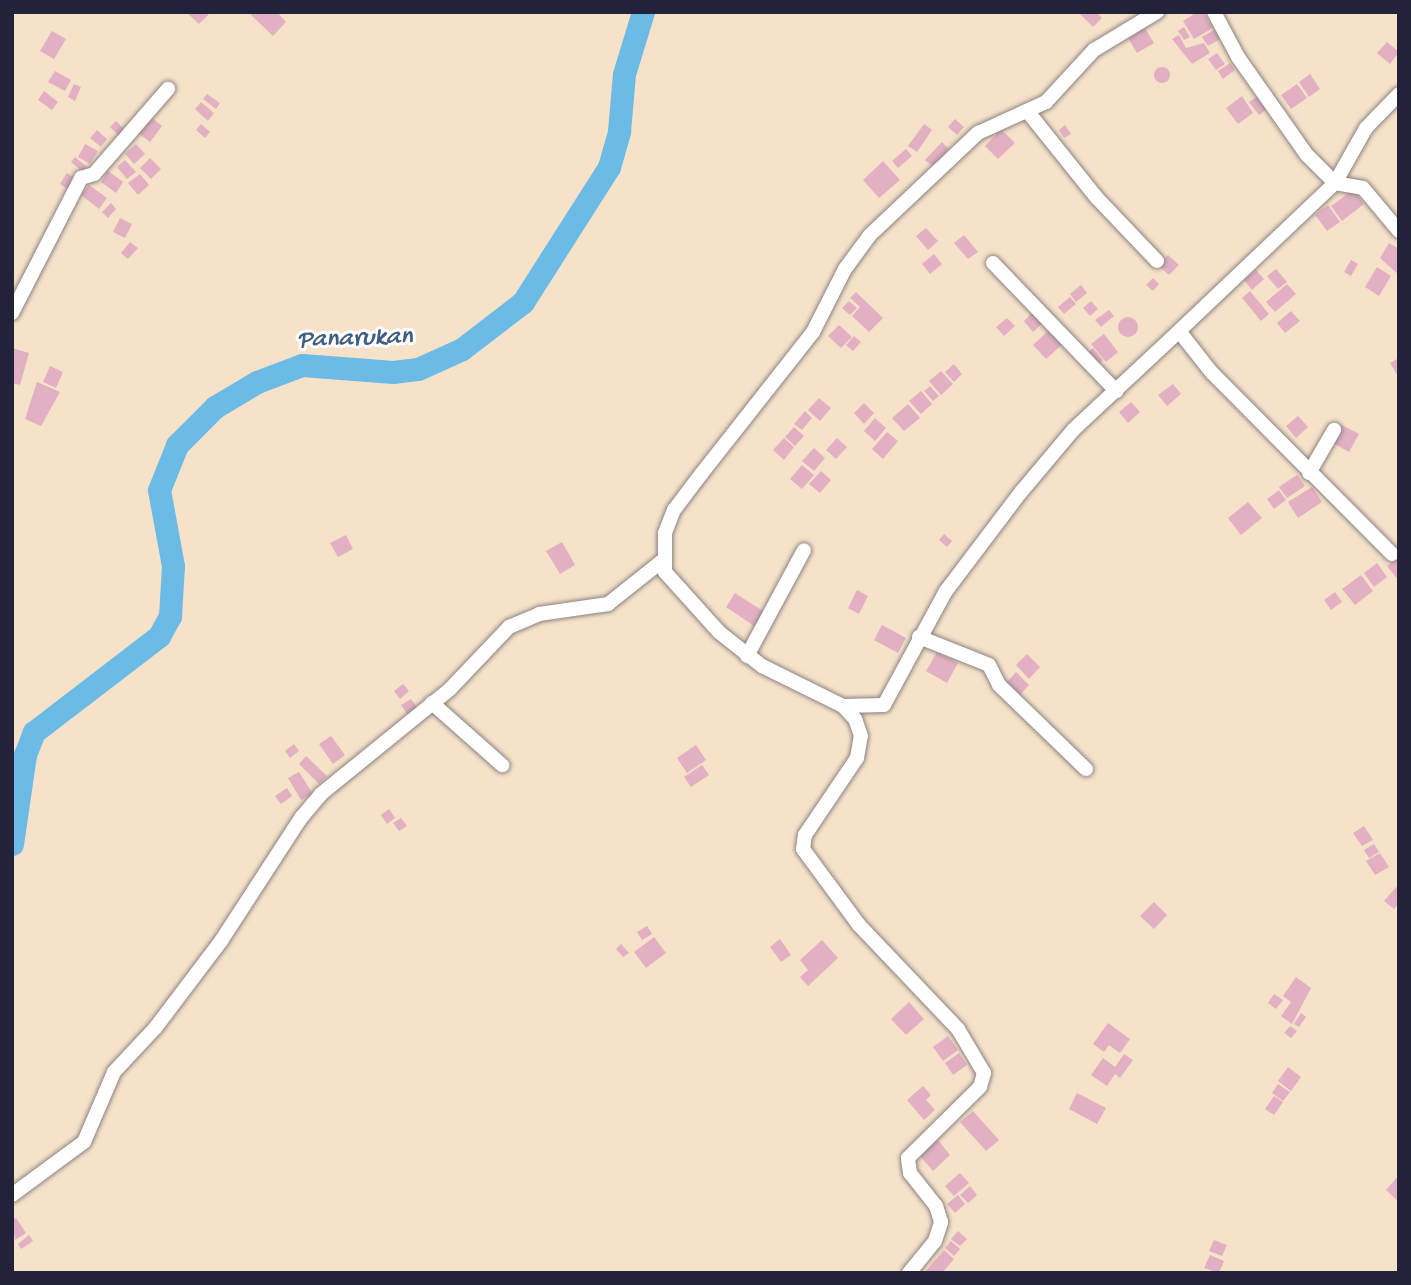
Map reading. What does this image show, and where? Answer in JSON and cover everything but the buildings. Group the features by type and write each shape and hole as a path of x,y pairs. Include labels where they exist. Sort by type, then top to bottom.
{"street":[{"path":"1157,12 1094,50 1050,99 969,140 860,247 813,332 674,510 665,533 662,561 676,587 747,656 793,684 844,706 884,705 946,591 1021,492 1074,429 1335,183 1366,128 1399,94"},
{"path":"1214,12 1283,125 1335,183 1363,188 1399,231"},
{"path":"12,313 81,178 94,174 167,89"},
{"path":"1028,112 1097,198 1157,261"},
{"path":"993,263 1116,391"},
{"path":"1180,331 1212,373 1392,554"},
{"path":"1309,473 1334,430"},
{"path":"747,656 804,551"},
{"path":"12,1195 84,1142 111,1076 156,1027 221,941 307,808 432,703 509,627 539,614 608,604 662,561"},
{"path":"919,637 987,664 999,685 1086,769"},
{"path":"432,703 502,765"},
{"path":"844,706 860,730 859,751 805,835 803,849 859,925 958,1029 984,1073 981,1087 908,1158 910,1173 936,1206 941,1222 935,1241 909,1273"}],"waterway":[{"name":"Panarukan","path":"12,844 25,755 34,732 159,636 170,616 173,566 159,490 177,445 215,407 257,382 302,365 393,372 418,369 462,349 523,302 609,167 619,131 624,74 643,12"}]}
